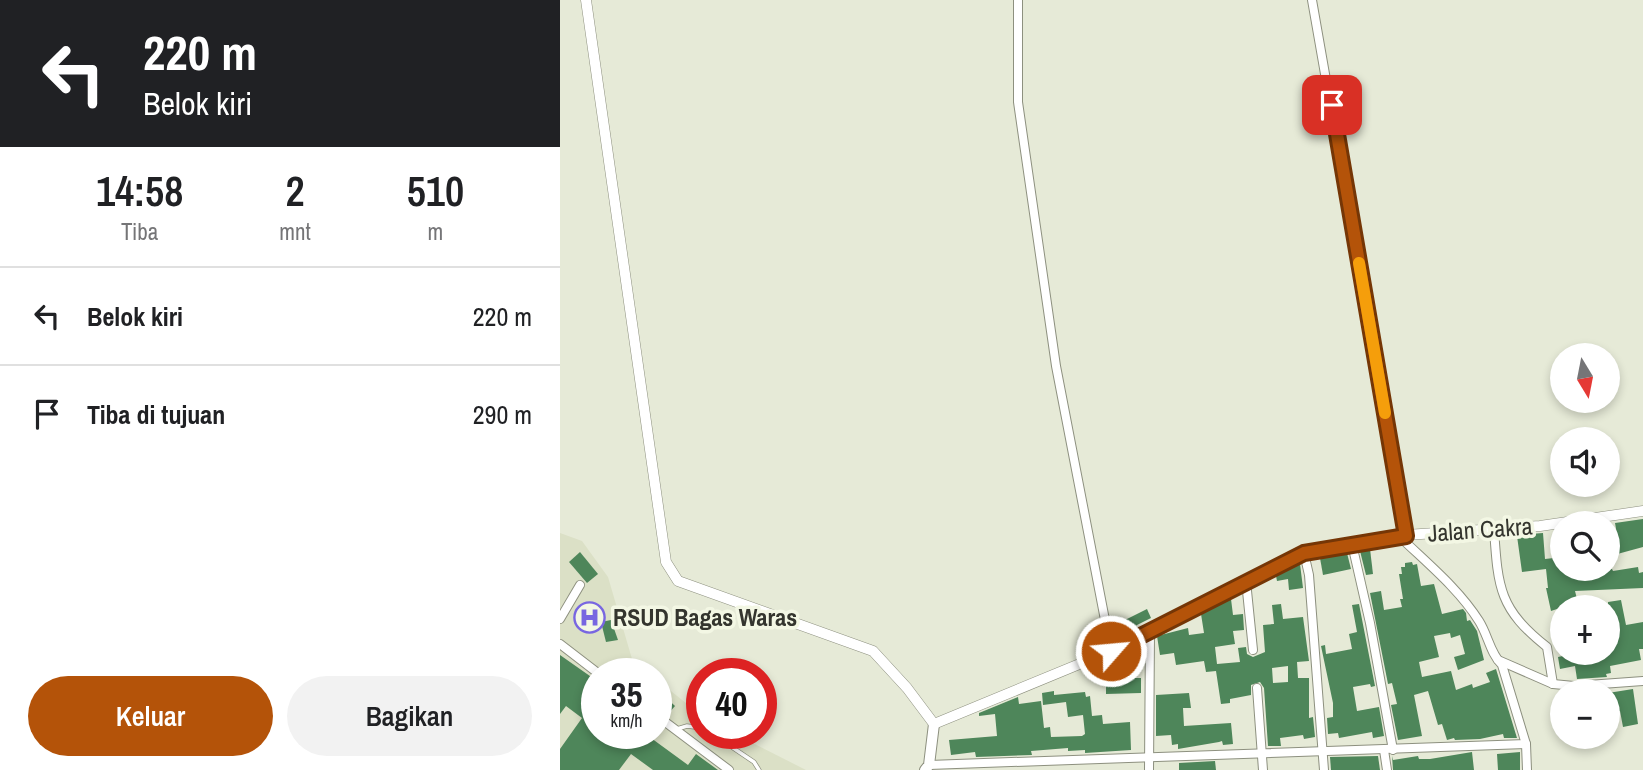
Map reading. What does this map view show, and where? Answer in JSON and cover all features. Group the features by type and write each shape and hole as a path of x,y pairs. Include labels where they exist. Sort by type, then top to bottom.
{"main road":[{"path":"927,767 934,724"}],"street":[{"path":"586,0 666,562 678,581 873,651 907,688 934,724"},
{"path":"1018,0 1018,102 1056,366 1111,651"},
{"path":"1312,0 1403,536 1461,596 1481,623 1496,659 1502,665 1526,744 1527,770"},
{"name":"Jalan Cakra","path":"1620,516 1643,511"},
{"name":"Jalan Cakra","path":"934,724 1111,651 1304,553 1403,536 1550,525"},
{"path":"1494,529 1497,576 1502,593 1523,628 1548,647 1552,679"},
{"path":"1352,544 1389,750 1387,770"},
{"path":"1304,553 1310,588 1324,770"},
{"path":"1246,582 1253,650"},
{"path":"560,619 580,584"},
{"path":"1149,770 1150,631"},
{"path":"560,644 581,660"},
{"path":"1496,659 1550,683"},
{"path":"1620,683 1643,681"},
{"path":"1257,688 1263,770"},
{"path":"672,726 729,770"},
{"path":"927,767 1014,766 1263,752 1526,744"}],"lane":[{"path":"677,729 686,726"},
{"path":"735,749 754,762 759,770"}],"shaded area":[{"name":"RSUD Bagas Waras","path":"560,533 582,541 608,577 632,658 581,658 581,749 672,749 672,692 686,703 686,749 765,749 806,770 560,770"}],"building":[{"path":"1643,519 1643,547 1620,553 1620,522"},
{"path":"1543,533 1545,559 1550,558 1550,581 1620,581 1620,570 1638,567 1639,573 1643,572 1643,588 1575,591 1576,595 1550,595 1550,606 1546,569 1522,572 1517,536 1503,536"},
{"path":"1370,549 1373,574 1366,575 1360,551"},
{"path":"580,552 598,574 587,583 569,562"},
{"path":"1347,553 1351,569 1323,575 1320,558"},
{"path":"1412,562 1413,565 1417,564 1421,586 1434,584 1442,614 1463,609 1466,613 1467,621 1470,620 1477,631 1484,660 1458,670 1454,657 1465,654 1460,635 1451,638 1450,633 1434,636 1439,657 1419,662 1422,677 1451,671 1456,690 1472,684 1473,688 1490,682 1486,673 1496,669 1517,738 1504,738 1503,734 1480,739 1447,740 1442,724 1438,725 1428,691 1414,695 1422,736 1398,740 1391,705 1397,704 1392,683 1388,684 1370,593 1381,591 1384,610 1402,607 1399,574 1402,574 1401,567 1405,567 1405,563"},
{"path":"1300,564 1303,588 1289,590 1288,579 1277,581 1276,576"},
{"path":"1231,599 1233,615 1243,614 1244,630 1233,631 1235,644 1215,647 1217,664 1240,662 1238,648 1246,647 1247,654 1253,657 1265,652 1263,625 1274,624 1272,605 1281,604 1283,619 1303,617 1309,661 1297,662 1298,678 1309,678 1309,718 1313,717 1315,737 1304,739 1303,735 1280,738 1281,746 1268,746 1264,688 1260,682 1251,685 1251,695 1230,699 1230,703 1221,704 1216,671 1206,672 1204,661 1176,665 1174,653 1160,655 1157,636 1188,628 1189,635 1204,633 1201,614","holes":["1288,666 1288,682 1273,683 1272,668"]},
{"path":"1620,600 1626,625 1643,622 1643,649 1639,649 1641,660 1620,664"},
{"path":"1359,604 1375,686 1371,687 1370,684 1353,687 1357,711 1379,707 1384,736 1373,738 1372,732 1339,738 1338,733 1328,734 1327,718 1333,717 1333,703 1321,646 1325,645 1326,654 1352,649 1349,634 1357,632 1352,605"},
{"path":"1147,609 1151,618 1115,636 1113,626"},
{"path":"611,620 618,640 606,642 601,622"},
{"path":"560,655 581,670 581,717 566,706 560,714"},
{"path":"1559,665 1615,665 1610,666 1611,673 1606,674 1607,677 1577,679 1575,666 1560,669"},
{"path":"1106,671 1128,671 1128,678 1141,678 1141,693 1106,694"},
{"path":"1633,689 1638,724 1623,727 1620,691"},
{"path":"1054,691 1054,695 1085,692 1086,697 1090,696 1092,716 1102,715 1103,724 1130,722 1131,750 1085,753 1085,750 1068,751 1068,748 1031,751 1032,755 976,757 975,752 951,755 949,740 997,736 995,714 979,716 979,713 1018,697 1019,704 1041,701 1044,728 1050,727 1051,737 1085,734 1083,715 1068,717 1066,702 1043,705 1042,693"},
{"path":"1189,693 1191,708 1183,708 1184,726 1231,723 1233,744 1223,745 1222,741 1178,749 1178,744 1172,745 1171,735 1156,736 1156,695"},
{"path":"581,719 581,749 666,749 688,765 696,754 718,770 653,770 631,754 619,770 560,770 560,749"},
{"path":"1472,752 1474,770 1393,770 1392,756 1393,760 1418,756 1419,759 1430,759"},
{"path":"1520,752 1520,770 1498,770 1497,754"},
{"path":"1378,756 1380,770 1331,770 1330,757"},
{"path":"1215,761 1216,770 1179,770 1179,763"}],"slow traffic":[{"path":"1359,263 1385,413"}],"place":[{"name":"RSUD Bagas Waras","path":"590,618"}],"route":[{"path":"1111,651 1304,553 1406,536 1332,105"}]}
